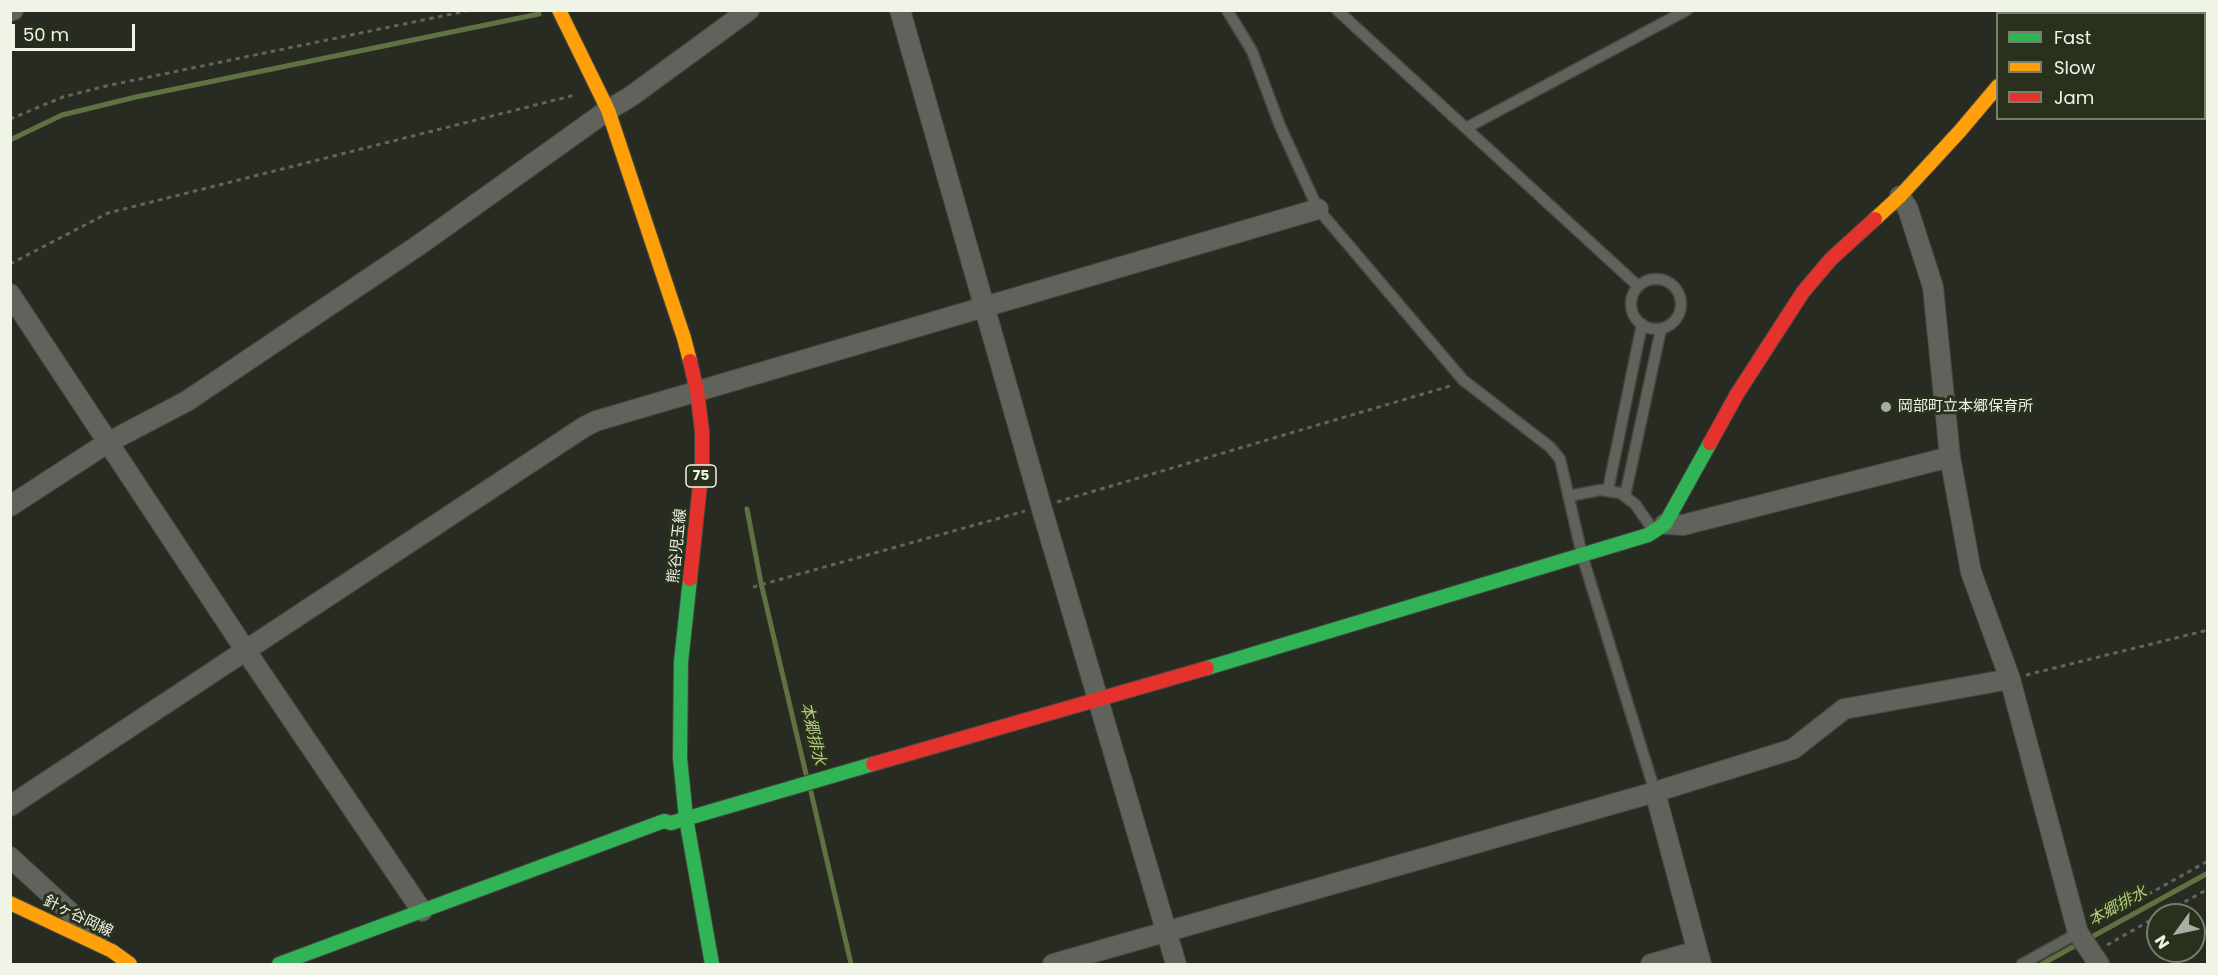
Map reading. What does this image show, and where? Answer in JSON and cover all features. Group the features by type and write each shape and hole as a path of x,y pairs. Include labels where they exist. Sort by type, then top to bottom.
{"street":[{"name":"熊谷児玉線","path":"558,10 608,110 681,326 697,391 702,431 702,466 681,662 680,758 686,818 712,964"},
{"path":"10,506 107,443 196,395 419,245 608,110 630,97 749,10"},
{"path":"900,10 1041,506 1176,964"},
{"path":"1660,528 1737,394 1803,292 1831,259 1900,196 1996,88"},
{"path":"1900,196 1908,209 1933,287 1950,458 1971,572 2010,679 2078,933 2095,959"},
{"path":"10,806 596,421 1318,209"},
{"path":"10,294 107,443 422,911"},
{"path":"279,964 664,821 671,823 1275,648 1648,535 1660,528 1683,525 1950,458"},
{"path":"1053,964 1655,792 1793,749 1844,709 2010,679"},
{"path":"1651,964 1699,958 1655,792"},
{"path":"10,857 112,951"},
{"name":"針ヶ谷岡線","path":"10,903 112,951 130,964"}],"lane":[{"path":"1227,10 1252,51 1280,126 1318,209 1463,380 1550,447 1560,459 1582,555 1655,792"},
{"path":"1337,10 1638,286"},
{"path":"1466,129 1687,10"},
{"path":"1659,278 1673,284 1682,299 1679,316 1674,323 1661,328 1649,328 1635,318 1631,302 1638,286 1644,281 1659,278"},
{"path":"1608,490 1642,324"},
{"path":"1625,496 1661,328"},
{"path":"1569,496 1608,490 1625,496 1660,528"},
{"path":"2022,964 2078,933"}],"path":[{"path":"10,119 63,97 106,86 471,10"},
{"path":"10,264 108,213 598,89"},
{"path":"753,587 1041,506 1445,388 1463,380"},
{"path":"2010,679 2208,630"},
{"path":"2078,933 2208,861"},
{"path":"2183,903 2208,889"},
{"path":"2095,959 2146,925"}],"waterway":[{"path":"10,140 62,115 136,97 539,14"},
{"name":"本郷排水","path":"747,509 761,583 806,774"},
{"name":"本郷排水","path":"811,792 851,964"},
{"name":"本郷排水","path":"2088,939 2208,873"},
{"name":"本郷排水","path":"2042,964 2080,943"}],"traffic: fast":[{"path":"1207,668 1648,535 1665,524 1710,443"},
{"path":"690,579 681,662 680,758 686,818 712,964"},
{"path":"279,964 664,821 671,823 873,764"}],"traffic: slow":[{"path":"559,10 608,110 690,361"},
{"path":"1875,219 1900,196 1996,88"},
{"path":"10,903 112,951 130,964"}],"traffic: jam":[{"path":"1710,443 1737,394 1803,292 1831,259 1875,219"},
{"path":"690,361 697,391 702,431 702,466 690,579"},
{"path":"873,764 1207,668"}],"place":[{"name":"岡部町立本郷保育所","path":"1886,407"}]}
